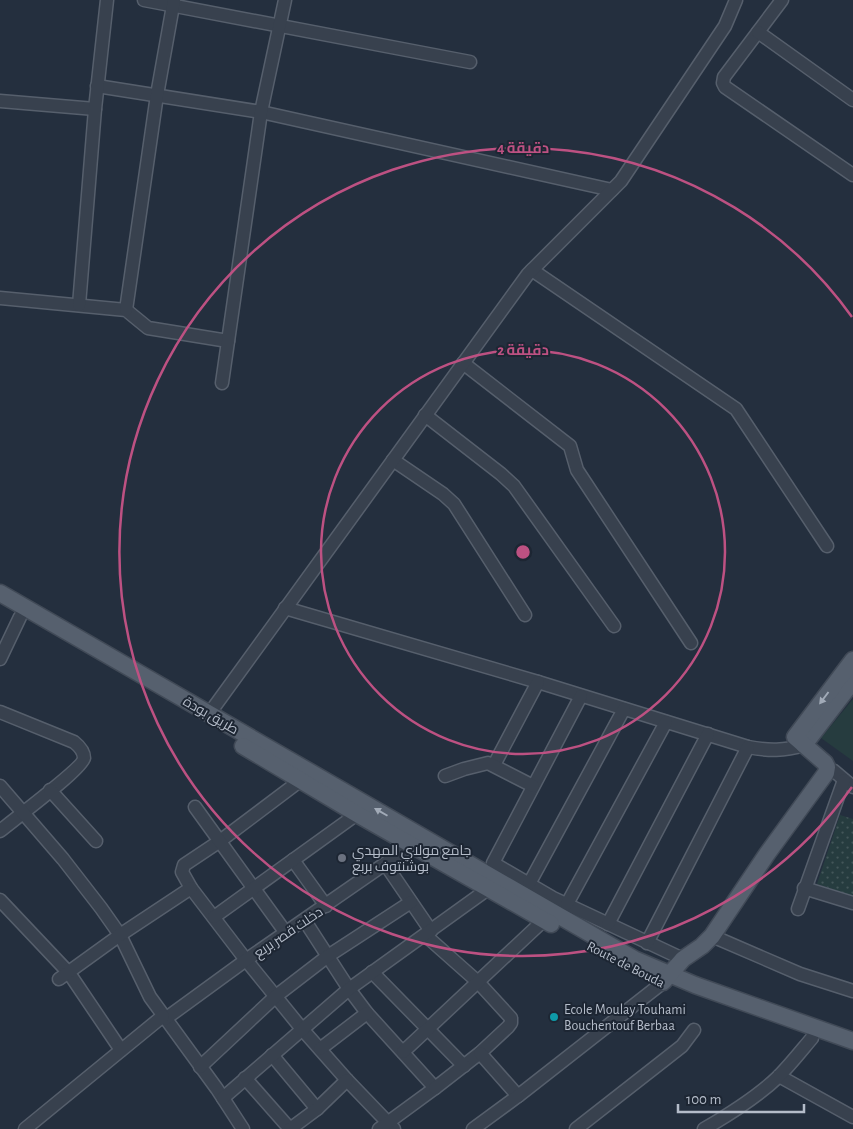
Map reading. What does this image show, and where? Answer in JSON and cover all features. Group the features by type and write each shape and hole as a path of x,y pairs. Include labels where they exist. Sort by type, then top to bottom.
{"main road":[{"name":"طريق بودة","path":"0,594 357,814 418,841"},
{"name":"طريق بودة","path":"0,606 208,714 418,841"},
{"path":"800,741 853,660"},
{"path":"800,741 853,681"},
{"path":"665,979 683,959 702,946 712,936 767,854 824,777 827,770 825,763 800,741"},
{"name":"Route de Bouda","path":"418,841 488,888 628,969 665,979 853,1041"},
{"name":"Route de Bouda","path":"418,841 634,959 665,979 853,1053"}],"street":[{"path":"79,305 97,86 107,0"},
{"path":"144,0 174,3 279,26 470,62"},
{"path":"222,383 261,112 285,0"},
{"path":"208,714 532,270 621,181 725,26 736,0"},
{"path":"782,0 724,77 723,83 853,175"},
{"path":"126,310 157,95 174,3"},
{"path":"758,32 853,100"},
{"path":"97,86 261,112 612,190"},
{"path":"0,100 95,109"},
{"path":"532,270 736,409 827,546"},
{"path":"0,298 126,310 148,328 228,341"},
{"path":"463,363 570,446 577,470 691,643"},
{"path":"425,415 514,486 614,626"},
{"path":"393,460 443,494 454,504 525,615"},
{"path":"285,608 748,746 766,750 790,749 800,741"},
{"path":"0,660 20,617"},
{"path":"494,765 538,682"},
{"path":"581,696 493,862 497,866 567,904 683,959"},
{"path":"529,884 624,709"},
{"path":"0,712 74,742 81,748 84,758 82,763 0,831"},
{"path":"567,904 666,722"},
{"path":"608,924 708,734"},
{"path":"646,943 748,746"},
{"path":"445,776 484,764 494,765 533,786"},
{"path":"798,909 804,888 848,783 834,771 827,770"},
{"path":"301,780 182,867 183,874 191,888 246,960 302,1029 387,1127 480,1053 508,1027 511,1023 511,1018 478,982 428,933 411,902 386,864"},
{"path":"0,786 63,859 102,908 120,935 146,989 164,1018 223,1098 243,1129"},
{"path":"50,790 96,841"},
{"path":"195,807 286,933"},
{"path":"214,917 357,814"},
{"name":"دخلت قصر بربع","path":"25,1129 121,1050 164,1018 418,841"},
{"path":"293,860 326,906"},
{"path":"64,976 120,935 191,888"},
{"path":"223,1098 349,989 488,888"},
{"path":"804,888 853,903"},
{"path":"0,900 64,976 121,1050"},
{"path":"200,1067 276,996 328,956 411,902"},
{"path":"403,1052 544,920"},
{"path":"305,921 349,989 368,1013 436,1088"},
{"path":"712,936 800,974 853,991"},
{"path":"372,972 464,1066"},
{"path":"473,1129 518,1096 665,979"},
{"path":"320,1049 368,1013"},
{"path":"576,1129 682,1046 694,1030"},
{"path":"704,1129 734,1111 779,1076 812,1038"},
{"path":"480,1053 518,1096"},
{"path":"272,1055 317,1109"},
{"path":"779,1076 853,1116"},
{"path":"245,1078 290,1129 317,1109 347,1080"}],"green space":[{"path":"853,699 853,761 821,738"},
{"path":"840,815 853,819 853,896 817,884"}],"place":[{"name":"جامع مولاي المهدي بوشنتوف بربع","path":"342,858"},
{"name":"Ecole Moulay Touhami Bouchentouf Berbaa","path":"554,1017"}]}
